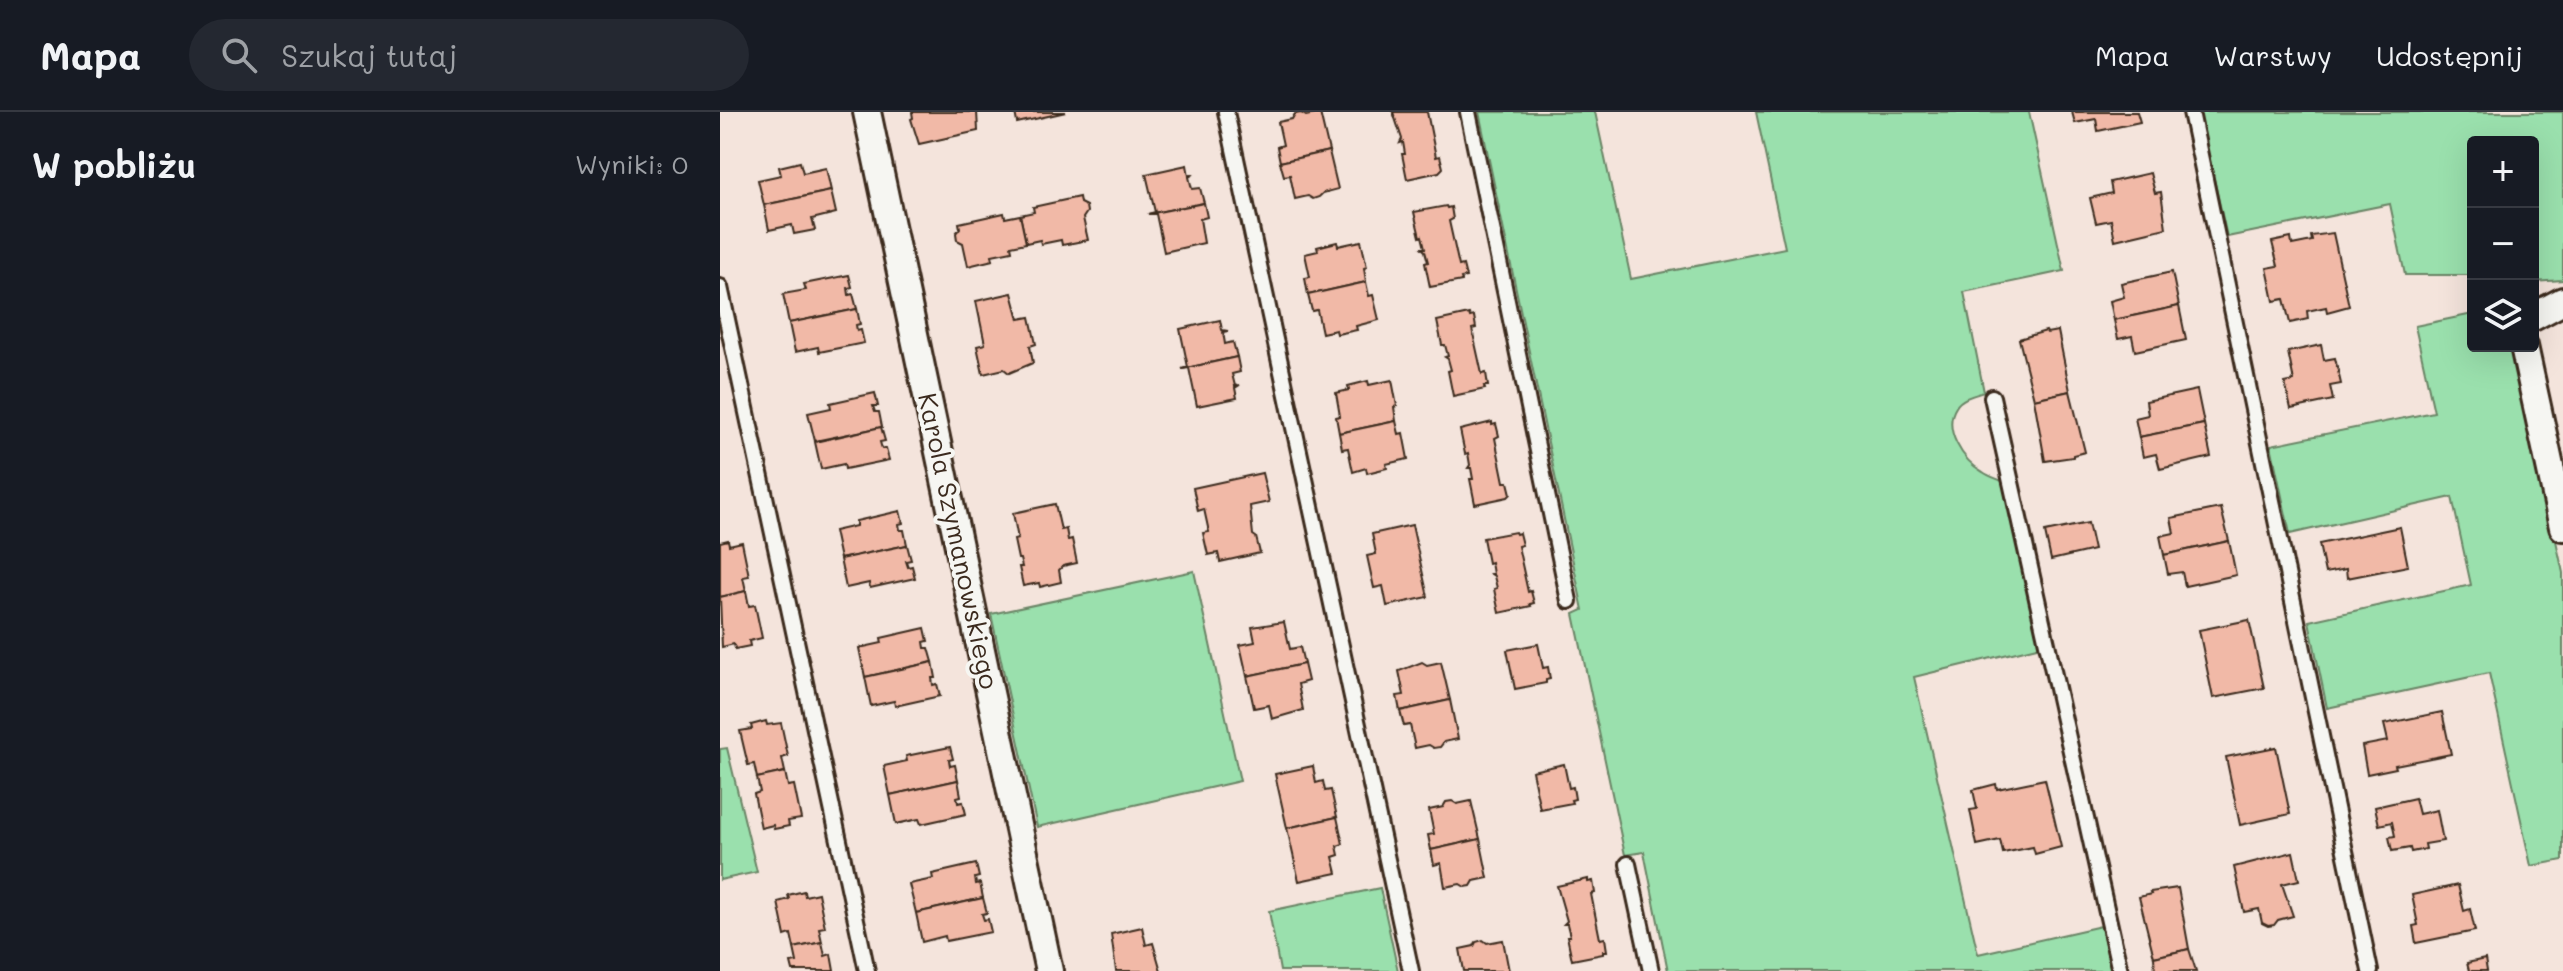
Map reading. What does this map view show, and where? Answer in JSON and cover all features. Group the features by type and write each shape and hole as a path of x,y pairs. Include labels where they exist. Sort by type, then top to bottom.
{"street":[{"name":"Karola Szymanowskiego","path":"867,112 1049,971"},
{"path":"2539,314 2563,301"},
{"path":"2525,352 2563,527"}],"lane":[{"path":"1226,112 1411,971"},
{"path":"1468,112 1569,601"},
{"path":"2191,112 2370,971"},
{"path":"720,287 867,971"},
{"path":"1992,397 2120,971"},
{"path":"1628,864 1651,971"}],"green space":[{"path":"1479,112 1595,112 1631,279 1785,248 1756,112 2029,112 2064,271 1964,292 1984,392 1958,404 1952,416 1952,425 1957,444 1968,460 1986,474 2006,483 2041,646 1914,677 1978,954 2101,926 2111,971 1668,971 1644,852 1625,855 1574,614 1583,610"},
{"path":"2199,112 2563,112 2563,280 2539,282 2539,136 2467,136 2467,275 2405,275 2390,204 2227,237"},
{"path":"2467,315 2467,352 2515,352 2563,573 2563,860 2531,866 2489,673 2327,708 2309,621 2471,585 2452,497 2290,534 2271,445 2434,412 2415,326"},
{"path":"1194,571 1240,781 1037,827 991,614"},
{"path":"727,748 757,872 720,880 720,749"},
{"path":"1380,888 1398,971 1280,971 1269,911"}],"building":[{"path":"912,112 977,112 978,131 919,144 911,119"},
{"path":"1015,112 1066,112 1017,123"},
{"path":"1393,112 1427,112 1436,157 1440,156 1443,168 1439,172 1407,179 1403,142 1400,143 1402,139"},
{"path":"2072,112 2137,112 2140,122 2098,131 2096,119 2075,123"},
{"path":"1301,113 1306,116 1320,113 1329,151 1280,162 1277,147 1283,145 1278,122"},
{"path":"1329,151 1338,189 1313,199 1308,196 1295,199 1290,175 1284,176 1280,162"},
{"path":"800,162 803,173 826,168 831,191 764,205 758,180 781,175 779,167"},
{"path":"1187,165 1189,176 1194,174 1189,177 1192,189 1200,188 1204,203 1148,214 1155,212 1146,174"},
{"path":"2150,173 2155,193 2161,192 2166,228 2115,240 2111,220 2096,223 2090,198 2112,193 2110,182"},
{"path":"831,191 836,213 812,219 815,230 794,234 792,225 769,230 764,205"},
{"path":"1079,197 1080,203 1086,206 1087,212 1083,218 1088,240 1062,245 1061,240 1026,243 1020,215 1034,212 1033,207"},
{"path":"1204,203 1207,217 1200,219 1204,243 1164,252 1156,214 1148,214"},
{"path":"1451,207 1453,219 1449,221 1459,266 1463,265 1466,277 1461,278 1462,281 1430,287 1425,263 1428,262 1414,212"},
{"path":"1004,213 1005,218 1020,215 1026,243 1011,246 1012,251 992,255 993,260 968,266 963,243 957,240 959,223"},
{"path":"2333,233 2349,306 2327,312 2326,307 2307,311 2308,319 2290,323 2284,299 2274,301 2267,268 2278,266 2272,242 2291,238 2292,245 2312,241 2311,236"},
{"path":"1361,241 1367,267 1364,268 1366,282 1308,295 1305,278 1310,277 1305,254 1337,242 1338,246"},
{"path":"2172,272 2179,306 2114,320 2110,301 2124,297 2121,283"},
{"path":"849,275 852,287 848,288 849,295 853,294 857,309 789,323 783,294 806,290 804,284"},
{"path":"1366,282 1369,296 1373,295 1379,320 1356,326 1357,330 1322,333 1317,310 1312,311 1308,295"},
{"path":"1012,293 1019,319 1030,317 1036,344 1030,346 1033,363 1009,373 1004,369 983,374 977,346 985,344 976,301"},
{"path":"2179,306 2186,340 2135,351 2132,336 2118,339 2114,320"},
{"path":"857,309 860,324 856,325 857,331 861,330 864,343 819,352 818,347 795,352 789,323"},
{"path":"1469,314 1470,317 1474,316 1476,328 1472,329 1482,374 1486,373 1488,386 1453,396 1448,371 1451,370 1437,321"},
{"path":"1220,320 1222,330 1228,331 1223,332 1225,344 1233,342 1237,357 1182,369 1188,367 1180,329"},
{"path":"2046,331 2058,331 2070,391 2034,399 2019,339"},
{"path":"2321,345 2324,360 2335,358 2341,384 2330,386 2333,400 2291,409 2285,383 2294,381 2288,352"},
{"path":"1237,357 1240,372 1232,374 1235,386 1240,385 1235,388 1237,398 1197,406 1189,368 1182,369"},
{"path":"1392,380 1397,406 1394,407 1396,421 1339,433 1336,393 1368,381 1369,385"},
{"path":"2197,390 2204,424 2139,437 2135,418 2148,415 2146,401"},
{"path":"2070,391 2085,452 2045,461 2034,399"},
{"path":"875,393 878,406 873,406 875,412 879,412 882,427 815,441 808,413 831,408 830,403"},
{"path":"1396,421 1399,434 1403,433 1408,459 1367,473 1366,468 1353,472 1348,448 1342,449 1339,433"},
{"path":"1492,422 1492,425 1496,424 1499,436 1495,438 1504,482 1508,482 1511,494 1475,504 1468,453 1465,454 1460,430"},
{"path":"2204,424 2211,457 2160,469 2156,454 2143,457 2139,437"},
{"path":"881,427 885,441 880,442 889,460 845,469 844,464 821,469 815,442"},
{"path":"1262,473 1269,502 1250,506 1253,535 1260,553 1220,562 1218,553 1208,555 1203,533 1209,532 1204,509 1198,511 1193,488"},
{"path":"1055,504 1061,530 1066,529 1068,540 1072,539 1077,563 1059,570 1061,582 1040,587 1039,583 1023,586 1019,567 1022,567 1014,540 1018,539 1013,513"},
{"path":"2221,508 2229,541 2164,555 2160,536 2174,533 2171,518"},
{"path":"900,511 903,523 899,524 900,530 904,530 907,545 840,559 834,531 856,526 856,521"},
{"path":"2088,523 2094,550 2051,560 2045,532"},
{"path":"1412,525 1428,597 1387,606 1383,586 1374,588 1367,556 1376,554 1372,534"},
{"path":"2400,527 2408,566 2347,578 2346,569 2325,573 2319,544"},
{"path":"1519,533 1522,545 1518,546 1528,592 1531,591 1534,603 1499,613 1494,589 1497,588 1483,538"},
{"path":"728,540 729,545 742,542 749,576 743,577 746,591 720,597 720,542"},
{"path":"2229,541 2236,575 2185,586 2182,572 2168,574 2164,555"},
{"path":"907,545 911,560 906,561 908,567 912,566 915,578 870,588 869,583 846,588 840,559"},
{"path":"746,591 749,606 755,605 762,638 749,641 750,646 735,649 734,644 722,647 720,597"},
{"path":"2249,620 2264,688 2213,698 2199,630"},
{"path":"1284,622 1290,649 1300,647 1304,664 1247,676 1240,645 1255,642 1252,627"},
{"path":"925,628 928,641 924,642 925,648 929,648 933,662 865,677 859,648 882,643 881,638"},
{"path":"1538,644 1543,668 1548,667 1550,679 1546,683 1515,689 1507,650"},
{"path":"933,662 936,678 932,678 933,685 937,684 940,696 895,706 894,701 871,706 865,677"},
{"path":"1422,662 1427,665 1441,662 1450,700 1400,711 1397,696 1404,695 1399,671"},
{"path":"1304,664 1308,681 1298,684 1303,710 1272,719 1269,705 1254,708 1247,676"},
{"path":"1450,700 1458,739 1444,742 1440,747 1429,745 1415,748 1410,725 1404,726 1400,711"},
{"path":"2442,712 2451,754 2367,774 2362,746 2388,741 2384,724"},
{"path":"766,721 767,725 781,723 788,756 782,758 785,772 757,778 754,764 748,765 740,731 752,729 751,725"},
{"path":"950,747 953,759 949,760 950,766 955,765 958,780 890,795 884,766 907,761 906,756"},
{"path":"2276,747 2290,814 2240,825 2226,757"},
{"path":"1564,764 1569,788 1573,787 1575,799 1571,800 1572,803 1540,809 1532,771"},
{"path":"1313,766 1316,783 1323,781 1325,791 1331,790 1337,817 1287,828 1275,774"},
{"path":"785,772 788,786 794,785 801,819 788,821 789,826 761,828 754,794 760,792 757,778"},
{"path":"2045,779 2061,847 2035,854 2033,847 2003,853 2000,840 1977,845 1970,810 1977,809 1973,790 1996,784 1997,789"},
{"path":"958,780 961,796 957,797 958,803 963,802 966,814 921,824 919,819 896,824 890,795"},
{"path":"2415,798 2419,814 2437,810 2443,841 2425,844 2426,849 2411,852 2410,848 2392,851 2389,837 2395,836 2392,822 2379,825 2375,807"},
{"path":"1452,801 1457,804 1471,801 1480,839 1431,850 1428,835 1434,834 1429,810"},
{"path":"1337,817 1343,844 1337,846 1339,855 1333,857 1337,873 1299,881 1287,828"},
{"path":"1480,839 1488,878 1474,881 1471,886 1460,884 1445,887 1441,863 1434,865 1431,850"},
{"path":"2293,852 2299,880 2282,884 2293,916 2268,926 2262,923 2259,909 2244,912 2234,867"},
{"path":"976,864 979,877 975,878 976,884 980,883 983,898 916,913 909,884 933,879 932,874"},
{"path":"1588,879 1588,882 1593,881 1595,893 1591,894 1600,939 1605,938 1607,951 1572,960 1567,936 1570,936 1567,924 1564,924 1567,921 1557,886"},
{"path":"2458,885 2464,911 2470,909 2475,931 2416,943 2413,926 2418,925 2412,895"},
{"path":"2178,888 2189,949 2154,957 2139,897"},
{"path":"804,891 805,896 818,893 825,927 819,928 822,942 794,948 791,934 785,936 778,902 789,899 788,895"},
{"path":"983,898 987,913 982,914 984,920 988,919 991,932 946,941 945,936 922,942 916,913"},
{"path":"1142,927 1146,945 1153,943 1161,971 1116,971 1111,934"},
{"path":"1483,940 1487,943 1503,940 1509,971 1464,971 1460,949"},
{"path":"822,942 825,956 831,954 834,971 793,971 791,963 797,962 794,948"},
{"path":"2189,949 2196,971 2155,971 2154,957"},
{"path":"2485,959 2487,971 2469,971 2467,963"}]}
